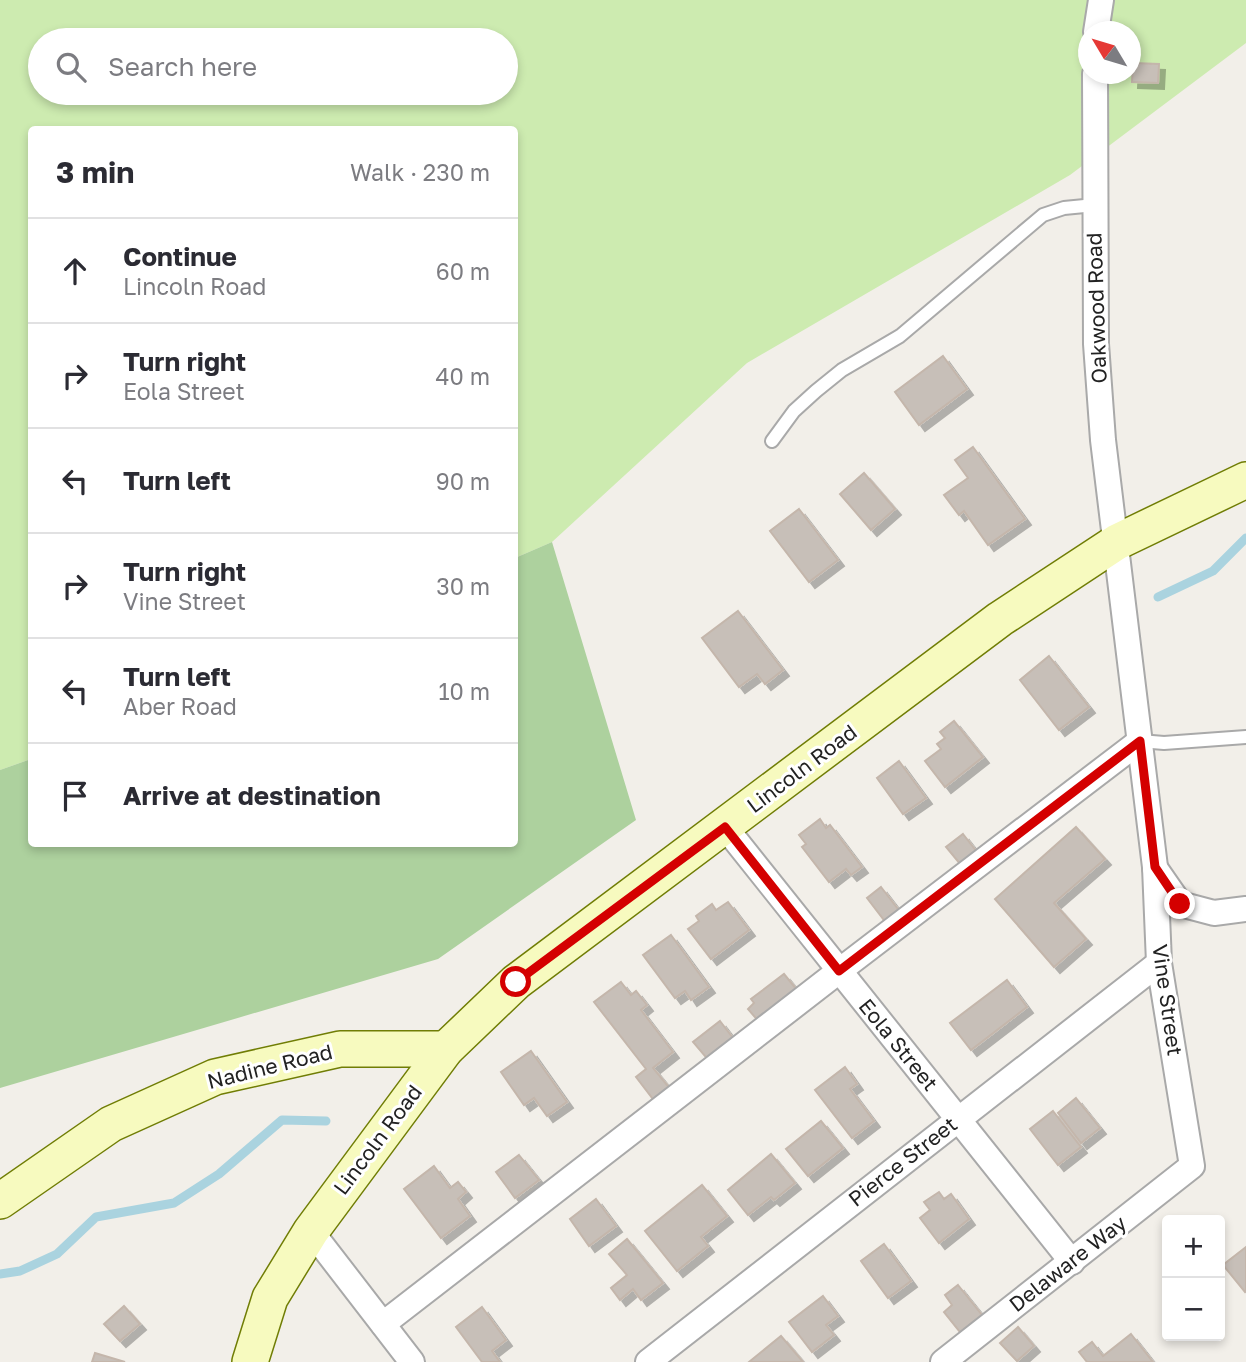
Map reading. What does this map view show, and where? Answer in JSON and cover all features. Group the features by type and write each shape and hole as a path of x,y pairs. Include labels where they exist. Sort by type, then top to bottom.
{"street":[{"path":"1098,21 1101,0"},
{"name":"Oakwood Road","path":"1095,84 1097,357 1103,440 1117,542"},
{"name":"Lincoln Road","path":"250,1362 270,1298 311,1231 446,1049 516,982 1000,619 1117,542 1246,480"},
{"name":"Vine Street","path":"1117,542 1155,867 1159,963 1192,1166"},
{"path":"383,1324 1140,741"},
{"name":"Eola Street","path":"725,827 1072,1262"},
{"path":"1155,867 1180,904 1214,913 1246,909"},
{"name":"Pierce Street","path":"648,1362 1159,963"},
{"name":"Nadine Road","path":"0,1201 111,1124 215,1077 340,1049 446,1049"},
{"name":"Delaware Way","path":"943,1362 1192,1166"},
{"path":"311,1231 412,1362"}],"lane":[{"path":"772,441 794,411 816,391 842,370 901,336 1043,215 1064,208 1095,205"},
{"path":"1140,741 1164,743 1246,737"}],"green space":[{"path":"0,0 1246,0 1246,43 1070,175 747,363 552,542 518,557 518,126 28,126 28,760 0,770"},
{"path":"552,542 636,820 438,959 0,1088 0,770 28,760 28,847 518,847 518,557"}],"building":[{"path":"1141,63 1159,64 1158,83 1141,82"},
{"path":"943,356 967,389 919,425 895,392"},
{"path":"973,447 1025,519 988,545 964,511 959,515 944,495 968,478 955,460"},
{"path":"864,473 895,509 871,530 840,494"},
{"path":"799,509 838,560 809,582 770,531"},
{"path":"738,611 783,670 765,684 757,674 739,687 702,638"},
{"path":"1049,656 1089,707 1059,730 1020,680"},
{"path":"954,721 983,757 945,787 925,761 941,749 937,744 945,738 940,732"},
{"path":"899,761 926,798 903,814 877,778"},
{"path":"820,819 826,828 830,825 862,867 851,875 846,869 829,882 802,847 806,844 799,835"},
{"path":"1076,827 1105,859 1054,903 1086,939 1054,967 995,899"},
{"path":"963,834 977,852 961,865 946,847"},
{"path":"881,887 901,913 887,924 867,898"},
{"path":"728,902 749,930 711,959 688,929 699,921 696,916 712,904 716,910"},
{"path":"671,935 709,987 691,1000 685,991 675,998 643,955"},
{"path":"784,974 802,996 760,1023 748,1009 754,1003 751,999"},
{"path":"1007,980 1027,1007 971,1050 950,1023"},
{"path":"621,982 631,995 636,991 647,1005 641,1010 673,1052 653,1068 672,1091 656,1103 636,1077 646,1069 594,1002"},
{"path":"720,1021 736,1042 710,1062 693,1042"},
{"path":"531,1051 567,1102 547,1116 534,1098 524,1105 501,1072"},
{"path":"845,1067 857,1084 850,1089 874,1121 852,1138 815,1090"},
{"path":"1076,1098 1100,1128 1081,1143 1058,1113"},
{"path":"1053,1111 1081,1147 1058,1165 1030,1129"},
{"path":"821,1121 843,1148 808,1176 786,1149"},
{"path":"771,1154 795,1183 774,1200 771,1197 748,1215 728,1190"},
{"path":"519,1155 539,1180 515,1198 496,1172"},
{"path":"434,1166 450,1188 458,1182 466,1192 458,1199 470,1216 441,1238 404,1189"},
{"path":"702,1185 727,1216 701,1237 708,1246 677,1271 645,1231"},
{"path":"939,1192 944,1199 951,1194 969,1219 939,1243 920,1218 930,1210 924,1202"},
{"path":"596,1199 616,1226 589,1246 570,1219"},
{"path":"627,1239 663,1283 641,1300 633,1289 620,1300 611,1288 627,1275 609,1254"},
{"path":"884,1244 911,1281 888,1298 861,1261"},
{"path":"1246,1247 1245,1292 1225,1267 1225,1263"},
{"path":"958,1285 982,1315 960,1332 944,1312 952,1305 945,1295"},
{"path":"823,1296 838,1316 826,1325 834,1335 812,1352 789,1322"},
{"path":"124,1306 140,1324 120,1341 104,1324"},
{"path":"482,1307 506,1340 492,1351 500,1362 482,1362 456,1327"},
{"path":"1018,1327 1034,1346 1017,1361 1000,1343"},
{"path":"1131,1334 1153,1362 1087,1362 1079,1352 1092,1342 1103,1356"},
{"path":"781,1336 803,1362 749,1362"},
{"path":"95,1353 125,1362 92,1362"}],"waterway":[{"path":"1158,597 1213,571 1246,538"},
{"path":"0,1274 20,1271 57,1254 96,1217 174,1203 219,1174 282,1120 326,1121"}],"route":[{"path":"516,982 725,827 839,971 1140,741 1155,867 1180,904"}]}
